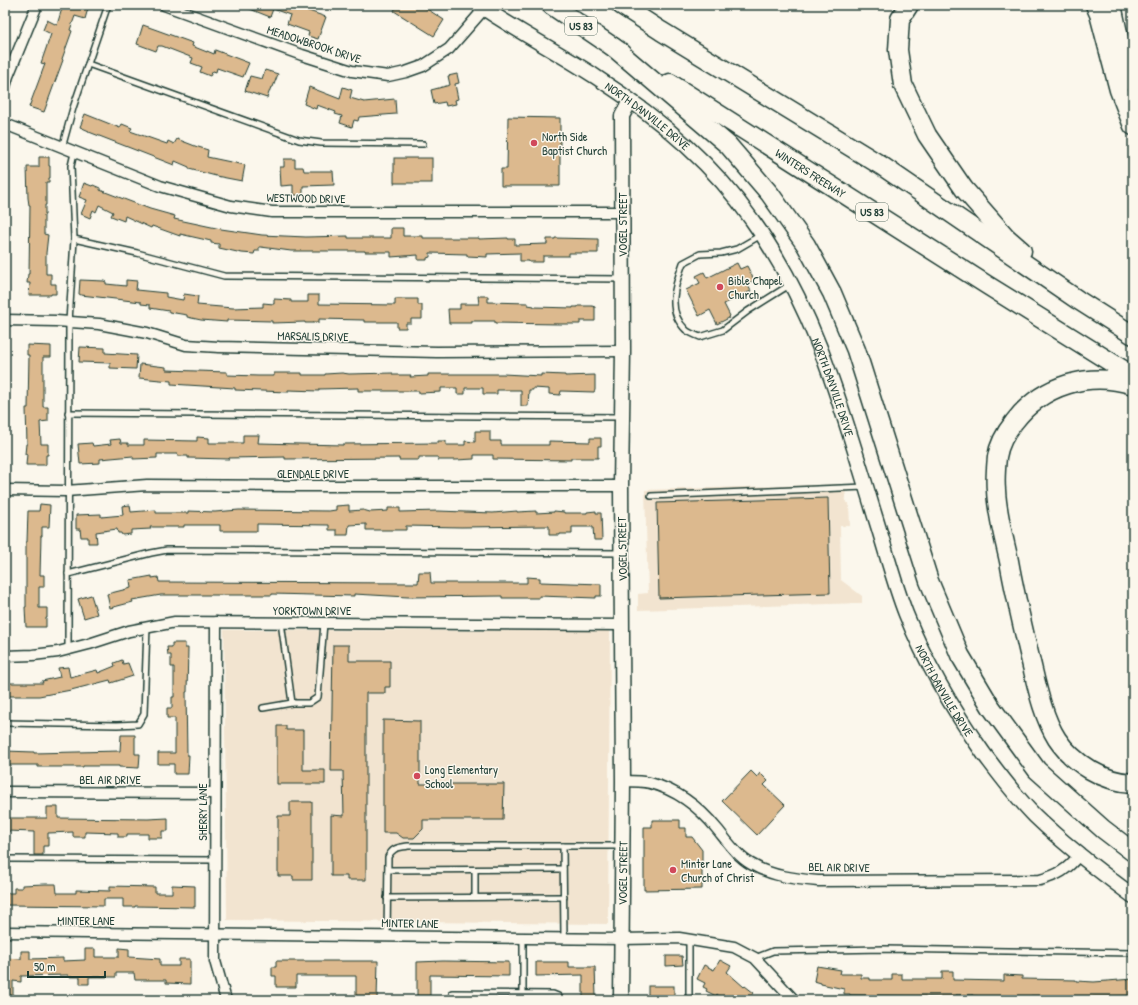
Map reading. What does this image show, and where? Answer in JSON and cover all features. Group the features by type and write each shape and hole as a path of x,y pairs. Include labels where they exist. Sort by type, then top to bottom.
{"highway":[{"name":"WINTERS FREEWAY","path":"551,5 612,46 987,285 1133,376"},
{"path":"621,5 882,166 1078,300 1133,335"},
{"path":"909,5 900,19 898,50 903,85 927,135 964,188 1006,237 1078,300"},
{"path":"1095,5 1099,14 1119,90 1133,126"},
{"path":"1112,5 1133,103"},
{"path":"612,46 728,145 770,194 806,246 832,292 856,350 929,581 960,655 991,707 1037,770 1103,829 1133,852"},
{"path":"1133,385 1118,380 1105,379 1081,381 1046,393 1030,404 1009,428 1000,445 997,456 996,489 1017,604 1035,679 1047,718 1057,739 1081,764 1108,778 1133,783"}],"main road":[{"name":"NORTH DANVILLE DRIVE","path":"481,7 597,77 630,101 687,146 720,179 752,219 792,283 811,324 836,390 905,612 950,703 1001,777 1033,814 1079,855 1133,896"},
{"name":"VOGEL STREET","path":"621,1000 623,780 621,486 623,351 622,116 630,101"}],"street":[{"path":"5,87 8,76 37,5"},
{"name":"MEADOWBROOK DRIVE","path":"164,5 302,55 352,71 371,75 388,76 406,72 422,66 449,49 481,7"},
{"name":"WESTWOOD DRIVE","path":"5,124 74,153 160,186 231,206 272,212 622,212"},
{"name":"MARSALIS DRIVE","path":"5,320 106,325 147,333 186,345 437,352 623,351"},
{"name":"GLENDALE DRIVE","path":"5,490 68,491 147,485 621,486"},
{"name":"YORKTOWN DRIVE","path":"5,656 32,655 68,650 129,631 175,622 622,625"},
{"name":"SHERRY LANE","path":"216,622 215,961 226,1000"},
{"name":"BEL AIR DRIVE","path":"623,780 650,783 670,790 692,804 709,818 737,853 750,864 769,872 794,879 818,881 1040,880 1056,875 1069,867 1079,855"},
{"name":"BEL AIR DRIVE","path":"5,792 215,793"},
{"name":"MINTER LANE","path":"5,932 621,939 679,938 734,947 755,958 794,1000"}],"lane":[{"path":"62,148 73,108 108,5"},
{"path":"88,64 299,140 321,142 423,144"},
{"path":"68,650 69,322 74,239 71,166 74,153"},
{"path":"762,235 737,249 721,254 700,254 683,263 673,297 677,318 687,330 700,337 723,330 748,311 792,283"},
{"path":"74,239 137,253 224,276 622,279"},
{"path":"68,413 622,417"},
{"path":"651,496 866,487"},
{"path":"68,574 167,550 622,553"},
{"path":"281,622 292,704"},
{"path":"263,708 309,703 318,697 324,623"},
{"path":"5,723 138,724 144,714 147,628"},
{"path":"387,936 388,857 391,851 397,848 408,846 622,846"},
{"path":"563,846 564,938"},
{"path":"5,860 215,860"},
{"path":"388,870 563,870"},
{"path":"475,870 475,897"},
{"path":"388,898 564,897"},
{"path":"523,938 523,994"},
{"path":"689,939 689,1000"},
{"path":"755,958 773,951 868,949 1133,953"},
{"path":"452,993 553,994 558,996 561,1000"}],"shaded area":[{"path":"845,484 846,503 849,503 850,526 840,526 841,580 862,596 862,603 638,610 638,594 648,593 645,490"},
{"name":"Long Elementary School","path":"224,630 610,631 608,924 227,920"}],"building":[{"path":"63,5 89,5 85,19 75,16 70,30 72,31 62,59 63,60 44,112 29,107 45,64 41,63 51,34 43,30 47,20 57,25"},
{"path":"240,5 304,5 303,9 326,17 318,39 308,36 309,32 287,24 290,15 273,9 270,17"},
{"path":"397,5 421,5 444,20 434,36 394,11"},
{"path":"143,25 193,43 192,46 207,52 214,54 215,50 249,63 243,77 217,68 216,72 213,71 210,76 200,72 202,67 191,63 193,58 162,46 158,46 156,51 137,44"},
{"path":"265,70 278,74 267,98 245,91 250,76 262,79"},
{"path":"457,74 459,83 455,84 458,99 455,100 456,104 446,106 445,102 434,104 431,90 450,85 448,76"},
{"path":"309,87 340,99 343,87 352,90 350,98 364,102 395,99 396,114 359,117 358,121 354,120 352,127 340,123 342,116 335,114 336,112 317,105 316,109 304,104"},
{"path":"85,114 120,128 122,124 132,128 130,131 167,144 168,141 174,144 177,139 208,150 207,157 245,165 242,181 189,169 189,167 175,161 174,165 89,132 80,127"},
{"name":"North Side Baptist Church","path":"508,117 560,118 560,186 501,186 501,169 507,169"},
{"path":"39,157 49,157 50,166 49,182 46,182 44,234 48,235 46,274 51,274 51,284 56,284 56,294 51,295 29,295 30,283 27,283 29,274 30,205 28,198 27,167 39,167"},
{"path":"394,158 432,158 432,183 394,183"},
{"path":"284,159 295,159 295,167 303,167 304,171 333,171 334,185 303,186 303,195 293,195 293,185 281,186 280,167 284,167"},
{"path":"84,183 93,185 100,188 100,190 150,209 175,216 174,219 221,229 262,235 391,238 391,228 403,228 403,236 423,236 423,238 508,238 515,239 515,245 547,244 547,239 555,238 598,239 598,253 569,253 569,256 543,256 543,262 529,262 520,261 520,253 487,254 487,257 467,256 467,254 430,253 430,257 427,258 427,260 418,260 418,255 391,257 391,252 291,251 259,247 259,251 255,251 254,254 242,253 219,248 219,244 211,243 211,241 180,234 180,236 152,226 151,228 125,216 124,221 111,216 113,212 99,205 96,212 93,210 90,218 81,214 87,200 79,197"},
{"name":"Bible Chapel Church","path":"737,263 740,269 747,266 754,280 747,284 751,291 724,304 730,316 717,324 710,310 699,316 686,290 700,283 696,276 704,272 707,278"},
{"path":"80,280 104,281 106,284 126,286 126,280 137,281 136,290 166,293 166,297 183,300 184,294 198,296 197,305 233,308 263,307 263,303 274,304 274,299 291,300 291,302 308,302 308,295 319,295 319,304 395,305 395,299 418,299 418,305 422,305 422,319 411,319 411,323 406,323 406,328 397,328 397,322 364,322 364,320 319,319 319,322 314,323 272,323 272,321 227,320 227,322 201,320 187,317 187,315 150,308 150,305 141,304 141,302 81,295 79,294"},
{"path":"478,296 488,296 488,302 528,303 528,305 534,307 573,308 578,306 592,306 595,307 595,321 580,321 580,324 495,323 495,321 449,323 448,309 460,309 460,304 479,304"},
{"path":"27,345 51,346 51,357 43,357 43,407 48,407 48,421 40,422 41,444 48,444 46,465 26,465 26,408 28,408 29,355 27,355"},
{"path":"80,347 105,348 105,353 137,355 136,369 110,368 110,363 79,362"},
{"path":"140,364 166,367 166,370 227,372 227,375 258,376 274,376 274,373 325,375 342,373 393,373 393,375 411,375 410,377 428,376 428,374 503,374 541,376 541,374 565,376 595,375 595,390 594,392 561,391 560,395 549,394 549,389 533,388 533,390 529,390 528,406 521,406 521,390 497,390 497,394 483,394 483,388 465,388 465,394 457,394 457,388 441,388 441,392 419,393 419,391 358,391 358,388 319,389 319,391 288,390 288,392 235,390 235,388 171,384 171,381 139,378"},
{"path":"475,431 490,431 490,441 501,441 501,445 549,445 549,441 590,442 590,438 601,438 601,446 598,446 598,458 571,458 571,460 493,459 493,455 474,455 474,459 456,460 438,460 438,457 419,457 419,460 399,460 399,458 285,459 285,457 229,459 188,458 188,456 178,456 178,454 157,454 157,458 133,459 133,456 100,459 100,463 80,464 78,444 92,443 93,446 111,444 110,440 120,439 121,443 128,443 128,445 144,445 144,440 197,441 197,437 209,438 209,443 243,443 243,435 259,435 258,443 343,445 438,443 438,441 446,441 446,445 465,445 465,441 475,442"},
{"path":"828,498 830,593 659,598 657,503"},
{"path":"40,504 50,505 49,527 42,527 40,575 44,575 44,587 39,587 39,608 47,608 46,627 26,627 26,542 28,511 39,511"},
{"path":"130,505 131,512 156,510 156,513 239,510 329,511 336,510 336,506 349,505 349,511 363,510 370,512 388,511 388,508 400,508 400,512 438,511 493,513 536,511 536,513 554,511 564,513 587,513 596,511 596,513 601,513 602,540 594,540 593,527 572,527 572,534 549,535 549,526 406,526 406,530 366,530 366,524 349,525 348,535 337,535 337,530 329,530 329,525 257,524 257,531 220,531 220,525 184,525 184,527 150,527 151,529 131,530 131,534 122,535 121,533 118,533 117,529 96,532 97,543 88,543 88,537 81,537 80,529 76,529 76,515 101,514 101,517 123,515 122,506"},
{"path":"419,572 430,572 431,583 527,583 527,577 540,578 540,582 601,584 601,596 596,596 596,598 539,596 539,598 502,598 502,596 408,597 354,594 354,596 272,594 161,595 132,600 133,602 110,608 107,594 131,588 130,580 152,576 152,578 158,577 159,582 418,583"},
{"path":"91,595 97,614 84,618 78,599"},
{"path":"172,643 185,643 185,648 188,648 186,692 187,755 189,755 188,774 174,774 174,764 158,764 158,753 175,753 175,718 167,718 167,708 172,708 172,697 174,697 174,667 171,667 171,655 168,655 167,647 172,647"},
{"path":"333,645 349,645 349,661 390,661 390,687 385,687 385,693 366,693 366,880 347,880 347,876 331,876 331,815 344,816 343,771 331,771"},
{"path":"122,660 123,664 128,663 133,676 111,683 110,680 39,696 5,696 5,683 43,683 42,681 60,677 58,668 68,667 70,677 97,670 98,673 115,666 114,663"},
{"path":"383,720 420,721 420,784 504,784 503,820 423,820 423,829 414,838 403,838 396,833 383,833"},
{"path":"277,726 286,726 286,730 303,730 303,770 325,770 325,784 277,784"},
{"path":"121,735 135,735 135,754 140,754 139,768 119,766 38,767 38,765 5,765 5,751 34,753 120,751"},
{"path":"751,771 757,777 760,773 768,781 764,785 785,805 757,835 722,801"},
{"path":"290,802 312,802 312,880 293,880 293,876 278,876 278,816 290,816"},
{"path":"47,807 58,807 58,818 168,818 168,831 162,831 162,838 148,838 148,834 127,834 127,837 118,837 118,833 85,832 85,837 73,837 73,832 48,833 48,846 43,846 43,855 34,855 34,832 7,831 7,818 47,818"},
{"name":"Minter Lane Church of Christ","path":"652,820 680,820 680,828 686,828 686,837 692,837 702,850 702,889 644,890 644,827 652,827"},
{"path":"56,884 57,893 76,893 76,890 110,891 110,886 155,887 155,893 172,893 172,885 195,886 195,907 123,907 123,899 104,899 104,906 5,905 5,893 14,893 14,888 22,888 22,885"},
{"path":"119,948 129,949 129,957 160,959 160,966 179,966 179,959 190,959 190,984 166,983 166,980 135,980 134,973 116,973 116,977 89,977 89,984 80,984 80,977 68,977 68,975 21,976 21,982 13,981 13,996 5,996 5,958 21,959 21,951 30,951 30,959 63,958 63,961 85,960 85,949 95,949 95,957 119,957"},
{"path":"666,956 682,956 683,965 666,966"},
{"path":"720,960 731,966 727,972 744,987 745,986 754,993 748,1000 724,1000 717,994 716,996 706,991 707,989 703,987 705,983 697,979 704,965 714,970"},
{"path":"276,961 378,961 377,999 356,999 356,976 296,976 296,987 276,987 276,976 272,976 272,967 276,967"},
{"path":"417,962 509,962 509,976 430,975 430,996 417,996"},
{"path":"536,962 569,962 569,967 595,967 596,997 583,998 583,975 536,976"},
{"path":"817,966 841,970 840,974 861,974 861,978 870,978 870,980 892,980 892,974 902,974 902,979 942,979 942,971 953,971 953,980 1004,981 1004,975 1022,976 1022,979 1076,980 1094,982 1133,979 1133,996 1080,998 1069,996 1031,996 1031,1000 1021,1000 1021,997 983,997 973,995 956,995 956,997 850,995 844,994 844,989 814,981"},
{"path":"648,986 674,986 674,1000 648,1000"}],"place":[{"name":"North Side Baptist Church","path":"534,143"},
{"name":"Bible Chapel Church","path":"720,287"},
{"name":"Long Elementary School","path":"417,776"},
{"name":"Minter Lane Church of Christ","path":"673,870"}]}
